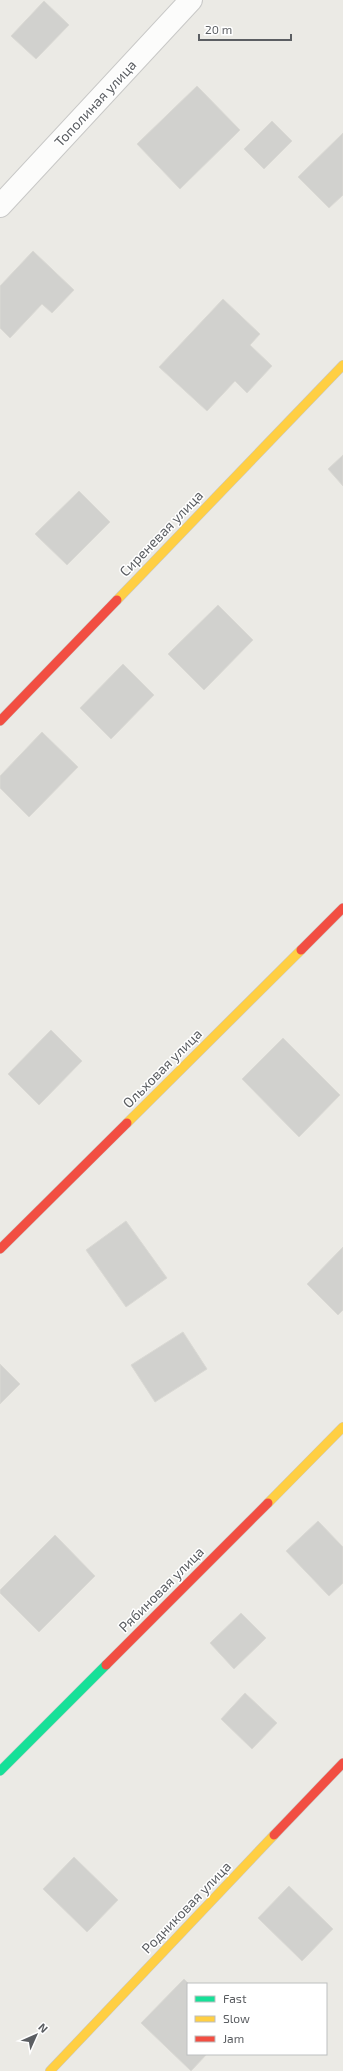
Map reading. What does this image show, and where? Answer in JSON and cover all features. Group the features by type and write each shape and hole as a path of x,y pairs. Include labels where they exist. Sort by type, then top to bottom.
{"street":[{"name":"Тополиная улица","path":"0,206 191,0"},
{"name":"Сиреневая улица","path":"0,721 343,365"},
{"name":"Ольховая улица","path":"0,1249 343,908"},
{"name":"Рябиновая улица","path":"0,1771 343,1428"},
{"name":"Родниковая улица","path":"50,2071 343,1763"}],"building":[{"path":"44,1 69,25 36,59 11,36"},
{"path":"197,86 240,130 180,189 137,144"},
{"path":"272,121 292,141 264,169 244,149"},
{"path":"343,133 343,195 329,208 298,177"},
{"path":"33,251 74,290 52,313 42,304 10,338 0,328 0,286"},
{"path":"223,299 260,334 250,345 272,366 247,393 235,381 207,411 159,367"},
{"path":"343,455 343,486 328,469"},
{"path":"79,491 110,522 67,565 35,534"},
{"path":"218,605 253,640 204,690 168,654"},
{"path":"123,664 154,695 111,739 80,708"},
{"path":"42,732 78,767 29,817 0,788 0,776"},
{"path":"51,1030 82,1061 39,1105 8,1074"},
{"path":"283,1038 340,1095 299,1137 242,1079"},
{"path":"126,1221 167,1278 126,1307 86,1250"},
{"path":"343,1247 343,1310 338,1315 307,1284"},
{"path":"183,1332 207,1369 155,1402 131,1365"},
{"path":"0,1364 20,1384 0,1404"},
{"path":"318,1521 343,1547 343,1583 329,1596 286,1551"},
{"path":"55,1535 95,1576 39,1632 0,1593 0,1590"},
{"path":"241,1613 266,1638 234,1669 210,1643"},
{"path":"245,1693 277,1723 252,1749 221,1719"},
{"path":"74,1857 118,1900 87,1932 43,1889"},
{"path":"289,1886 333,1929 302,1961 258,1918"},
{"path":"184,1979 188,1983 187,2055 206,2055 191,2071 141,2023"}],"traffic: fast":[{"path":"0,1771 106,1665"}],"traffic: slow":[{"path":"117,600 343,365"},
{"path":"127,1123 301,950"},
{"path":"268,1503 343,1427"},
{"path":"50,2071 274,1835"}],"traffic: jam":[{"path":"0,721 117,600"},
{"path":"301,950 343,908"},
{"path":"0,1249 127,1123"},
{"path":"106,1665 268,1503"},
{"path":"274,1835 343,1763"}]}
